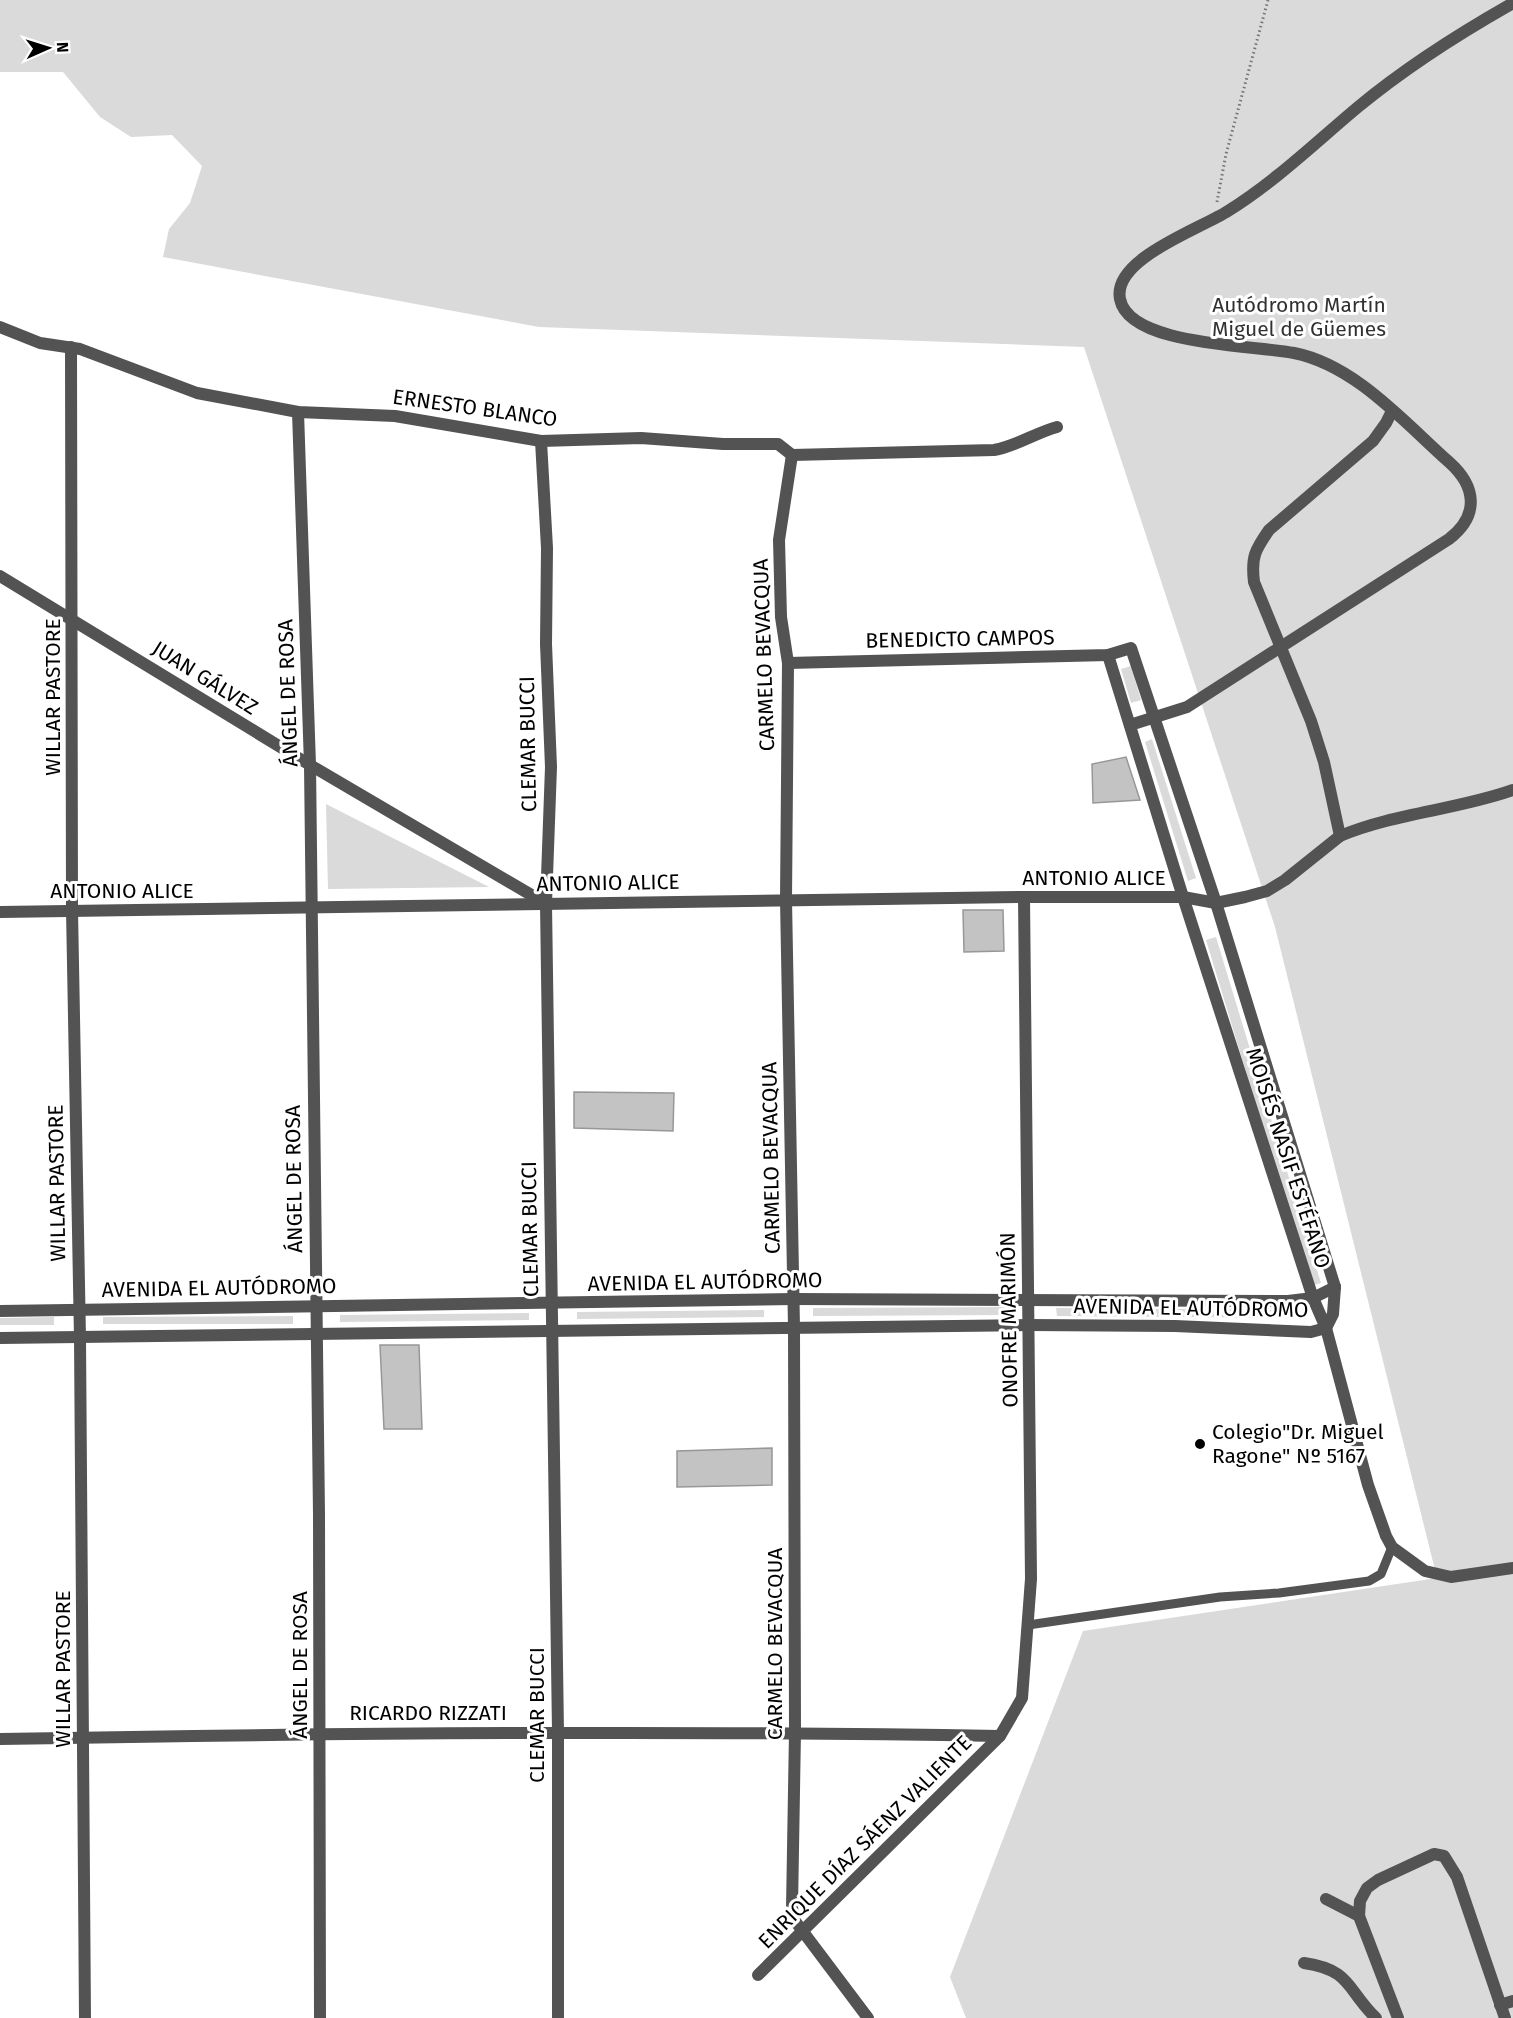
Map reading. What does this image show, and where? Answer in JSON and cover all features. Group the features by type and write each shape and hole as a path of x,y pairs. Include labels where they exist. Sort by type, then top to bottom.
{"street":[{"path":"1130,725 1187,707 1280,649 1449,539 1468,519 1472,504 1469,486 1456,468 1360,385 1316,359 1295,353 1169,336 1145,328 1132,321 1122,310 1119,286 1132,266 1148,254 1217,218 1271,183 1391,82 1513,3"},
{"name":"ERNESTO BLANCO","path":"0,327 40,343 71,347 197,393 298,412 395,416 541,441 641,438 723,444 778,444 792,455 994,450 1007,448 1041,431 1057,427"},
{"name":"WILLAR PASTORE","path":"71,347 72,910 80,1338 85,2018"},
{"path":"1341,837 1324,762 1254,582 1252,562 1257,547 1280,519 1373,441 1392,411"},
{"name":"ÁNGEL DE ROSA","path":"298,412 310,765 320,1733 320,2018"},
{"name":"CLEMAR BUCCI","path":"541,441 548,548 546,644 551,767 546,904 558,1732 558,2018"},
{"name":"CARMELO BEVACQUA","path":"792,455 779,540 782,617 788,663 786,900 794,1327 795,1732 792,1908 795,1921 868,2018"},
{"name":"JUAN GÁLVEZ","path":"0,576 310,765 546,904"},
{"name":"BENEDICTO CAMPOS","path":"788,663 1108,655 1131,648"},
{"name":"MOISÉS NASIF ESTÉFANO","path":"1131,648 1216,903 1335,1287"},
{"name":"MOISÉS NASIF ESTÉFANO","path":"1108,655 1183,897 1313,1298 1326,1328 1368,1485 1392,1547"},
{"path":"1216,903 1267,891 1341,837 1365,826 1419,815 1513,790"},
{"name":"ANTONIO ALICE","path":"0,912 1024,897 1183,897 1216,903"},
{"name":"ONOFRE MARIMÓN","path":"1000,1736 1022,1698 1031,1579 1024,897"},
{"name":"AVENIDA EL AUTÓDROMO","path":"0,1311 793,1299 1028,1298 1288,1301 1313,1298 1335,1287"},
{"name":"AVENIDA EL AUTÓDROMO","path":"0,1338 1029,1325 1175,1326 1311,1332 1326,1328 1333,1314 1335,1287"},
{"path":"1392,1547 1425,1571 1451,1577 1513,1568"},
{"name":"RICARDO RIZZATI","path":"0,1739 320,1733 558,1732 795,1732 1000,1736"},
{"name":"ENRIQUE DÍAZ SÁENZ VALIENTE","path":"758,1975 1000,1736"},
{"path":"1398,2018 1359,1916 1360,1901 1367,1888 1378,1880 1434,1854 1444,1856 1457,1877 1505,2018"},
{"path":"1326,1899 1359,1916"},
{"path":"1304,1964 1327,1967 1347,1980 1376,2018"},
{"path":"1500,2005 1513,2001"}],"lane":[{"path":"1028,1625 1220,1597 1279,1593 1369,1581 1381,1574 1392,1547"}],"path":[{"path":"1217,218 1219,184 1226,154 1268,0"}],"green space":[{"name":"Autódromo Martín Miguel de Güemes","path":"0,0 1513,0 1513,2018 966,2018 950,1977 1083,1631 1437,1578 1275,927 1084,347 539,327 163,257 169,229 190,203 202,166 172,135 131,137 100,117 63,72 0,72"},
{"path":"1131,666 1141,700 1131,703 1121,669"},
{"path":"1152,739 1196,878 1188,881 1145,742"},
{"path":"326,804 489,887 328,889"},
{"path":"1216,937 1321,1283 1311,1286 1206,940"},
{"path":"1007,1307 1007,1315 813,1316 813,1308"},
{"path":"1056,1308 1300,1310 1300,1318 1057,1316"},
{"path":"764,1310 764,1317 577,1319 577,1312"},
{"path":"529,1313 529,1320 340,1322 340,1315"},
{"path":"293,1316 293,1324 103,1324 103,1317"},
{"path":"54,1317 54,1325 0,1325 0,1318"}],"building":[{"path":"1126,757 1140,800 1093,803 1092,764"},
{"path":"963,910 1003,910 1004,951 964,952"},
{"path":"574,1092 674,1093 673,1131 574,1128"},
{"path":"380,1345 419,1345 422,1429 384,1429"},
{"path":"772,1448 772,1485 677,1487 677,1451"}],"place":[{"name":"Colegio\"Dr. Miguel Ragone\" Nº 5167","path":"1200,1444"}]}
